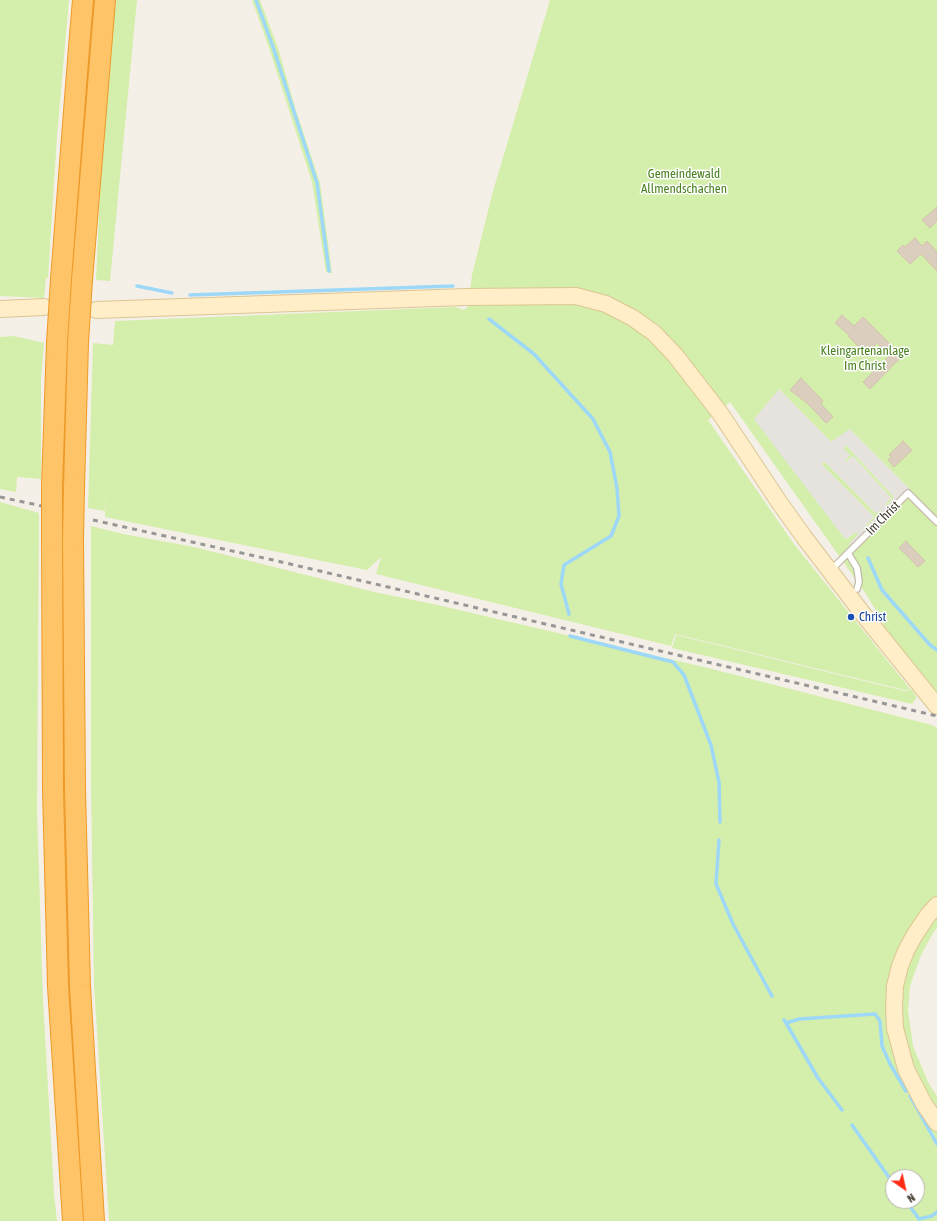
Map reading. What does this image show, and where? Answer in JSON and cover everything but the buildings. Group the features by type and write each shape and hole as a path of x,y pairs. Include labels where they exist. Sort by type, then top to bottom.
{"highway":[{"path":"73,1221 58,986 53,790 52,485 57,343 61,279 84,0"},
{"path":"94,1221 80,986 75,789 73,540 78,342 105,0"}],"main road":[{"path":"96,310 473,297 576,296 606,304 634,318 654,333 675,355 720,413 779,502 830,572 937,706"},
{"path":"0,309 44,307"},
{"path":"937,905 928,915 914,936 902,959 895,986 894,1008 895,1028 906,1069 924,1104 937,1123"}],"lane":[{"name":"Im Christ","path":"830,572 908,494 937,522"},
{"path":"848,553 857,568 859,582 857,589"}],"green space":[{"path":"0,0 69,0 57,136 48,278 46,278 44,298 0,296"},
{"path":"116,0 137,0 110,281 96,280 101,168 110,53"},
{"path":"252,0 260,0 278,48 295,107 320,183 332,273 326,272 312,182"},
{"name":"Gemeindewald Allmendschachen","path":"550,0 937,0 937,696 880,627 884,624 866,594 730,402 708,420 794,544 910,689 905,690 675,634 671,646 376,574 381,557 367,570 105,517 107,474 105,511 88,508 93,343 113,345 115,321 455,307 464,310 468,307 472,275 493,191","holes":["779,389 831,442 850,430 908,493 859,535 856,532 846,539"]},
{"path":"14,336 44,343 41,378 41,479 17,477 16,492 0,489 0,337"},
{"path":"846,445 894,497 887,506 885,504 891,498 853,456 846,462 844,460 843,448"},
{"path":"825,462 882,512 866,527 865,526 874,517 822,465 822,463"},
{"path":"0,502 39,513 37,811 43,1000 54,1194 57,1221 0,1221"},
{"path":"91,526 123,534 194,547 374,592 433,604 708,668 932,725 937,728 937,928 921,955 910,986 908,1010 913,1046 929,1084 937,1096 937,1221 109,1221 94,984 91,781"},
{"path":"676,635 905,691 911,689 917,697 912,704 672,648"}],"shaded area":[{"path":"779,389 831,442 850,429 911,490 853,548 849,544 858,534 856,532 845,539 754,419","holes":["846,445 894,497 887,506 885,504 891,498 853,456 847,462 845,460 850,455 843,448","823,462 825,462 875,513 882,511 867,527 865,526 874,517 822,465"]}],"waterway":[{"path":"256,0 274,50 317,183 329,271"},
{"path":"137,286 172,293"},
{"path":"190,295 453,286"},
{"path":"489,319 534,354 593,419 610,452 617,488 619,516 611,536 564,565 561,584 569,614"},
{"path":"868,558 882,590 930,645 937,650"},
{"path":"570,636 673,662 684,675 711,745 719,782 720,822"},
{"path":"719,840 716,884 733,924 772,996"},
{"path":"784,1020 786,1023 799,1019 875,1014 880,1021 882,1046 890,1064 906,1091"},
{"path":"786,1023 818,1078 842,1110"},
{"path":"910,1096 937,1144"},
{"path":"852,1125 885,1172"},
{"path":"912,1209 919,1219 932,1216 937,1212"}],"railway":[{"path":"0,497 42,506"},
{"path":"93,520 273,560 937,716"}],"place":[{"name":"Christ","path":"851,617"}],"park label":[{"name":"Kleingartenanlage Im Christ","path":"865,358"}]}
